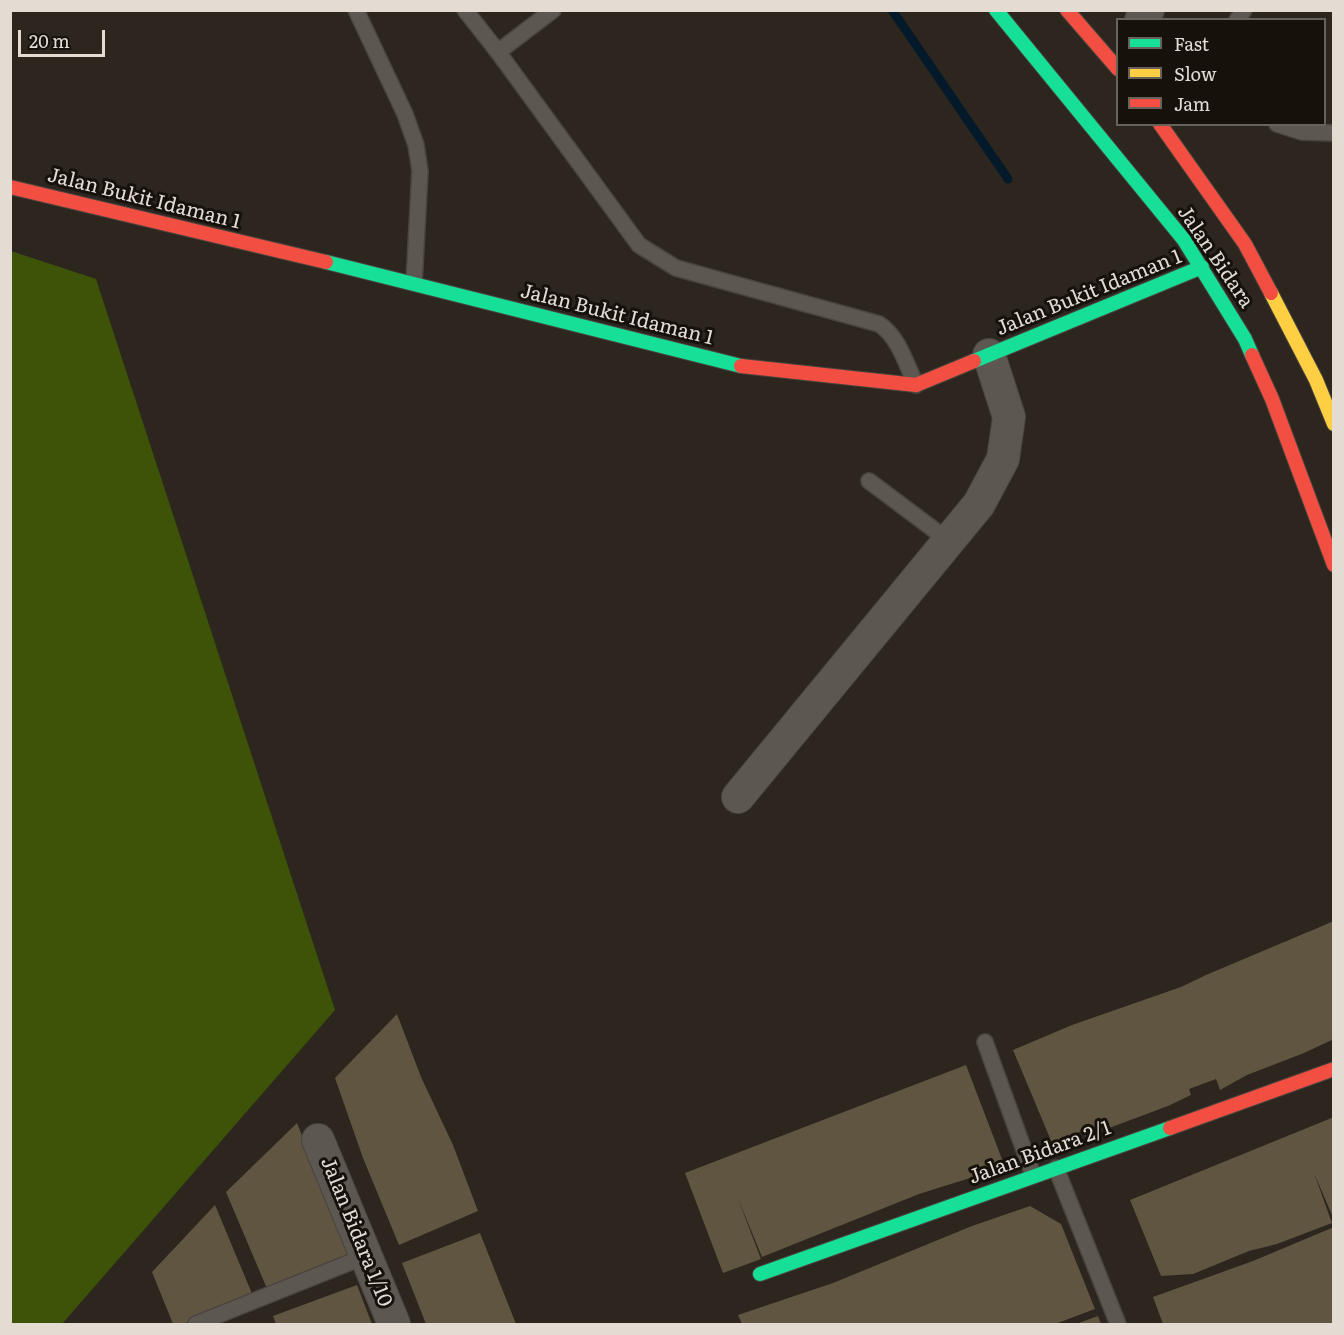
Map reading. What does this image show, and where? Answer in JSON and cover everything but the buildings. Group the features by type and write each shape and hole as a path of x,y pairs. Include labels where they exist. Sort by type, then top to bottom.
{"street":[{"name":"Jalan Bidara","path":"996,10 1184,240 1202,267 1245,339 1272,399 1334,565"},
{"path":"1068,10 1115,58"},
{"name":"Jalan Bidara","path":"1161,126 1245,244 1325,376 1334,424"},
{"name":"Jalan Bukit Idaman 1","path":"10,187 414,283 748,368 916,385 1202,267"},
{"path":"738,797 979,504 1003,459 1009,417 989,355"},
{"name":"Jalan Bidara 2/1","path":"760,1274 1334,1069"},
{"name":"Jalan Bidara 1/10","path":"318,1140 394,1324"}],"lane":[{"path":"356,10 405,114 416,145 420,171 414,283"},
{"path":"465,10 639,245 675,268 879,324 894,338 916,385"},
{"path":"498,52 553,10"},
{"path":"1283,126 1302,132 1334,134"},
{"path":"869,482 949,541"},
{"path":"985,1042 1033,1176"},
{"path":"1056,1168 1118,1324"},
{"path":"196,1324 366,1256"}],"green space":[{"path":"11,251 96,279 335,1010 62,1324 10,1324"}],"waterway":[{"path":"892,10 1008,179"}],"traffic: fast":[{"path":"996,10 1184,240 1245,339 1252,355"},
{"path":"326,262 741,366"},
{"path":"974,361 1202,267"},
{"path":"760,1274 1170,1128"}],"traffic: slow":[{"path":"1271,293 1316,380 1334,424"}],"traffic: jam":[{"path":"1067,10 1116,67"},
{"path":"1161,126 1245,244 1271,293"},
{"path":"10,187 326,262"},
{"path":"1252,355 1272,399 1334,565"},
{"path":"741,366 916,385 974,361"},
{"path":"1170,1128 1334,1069"}]}
